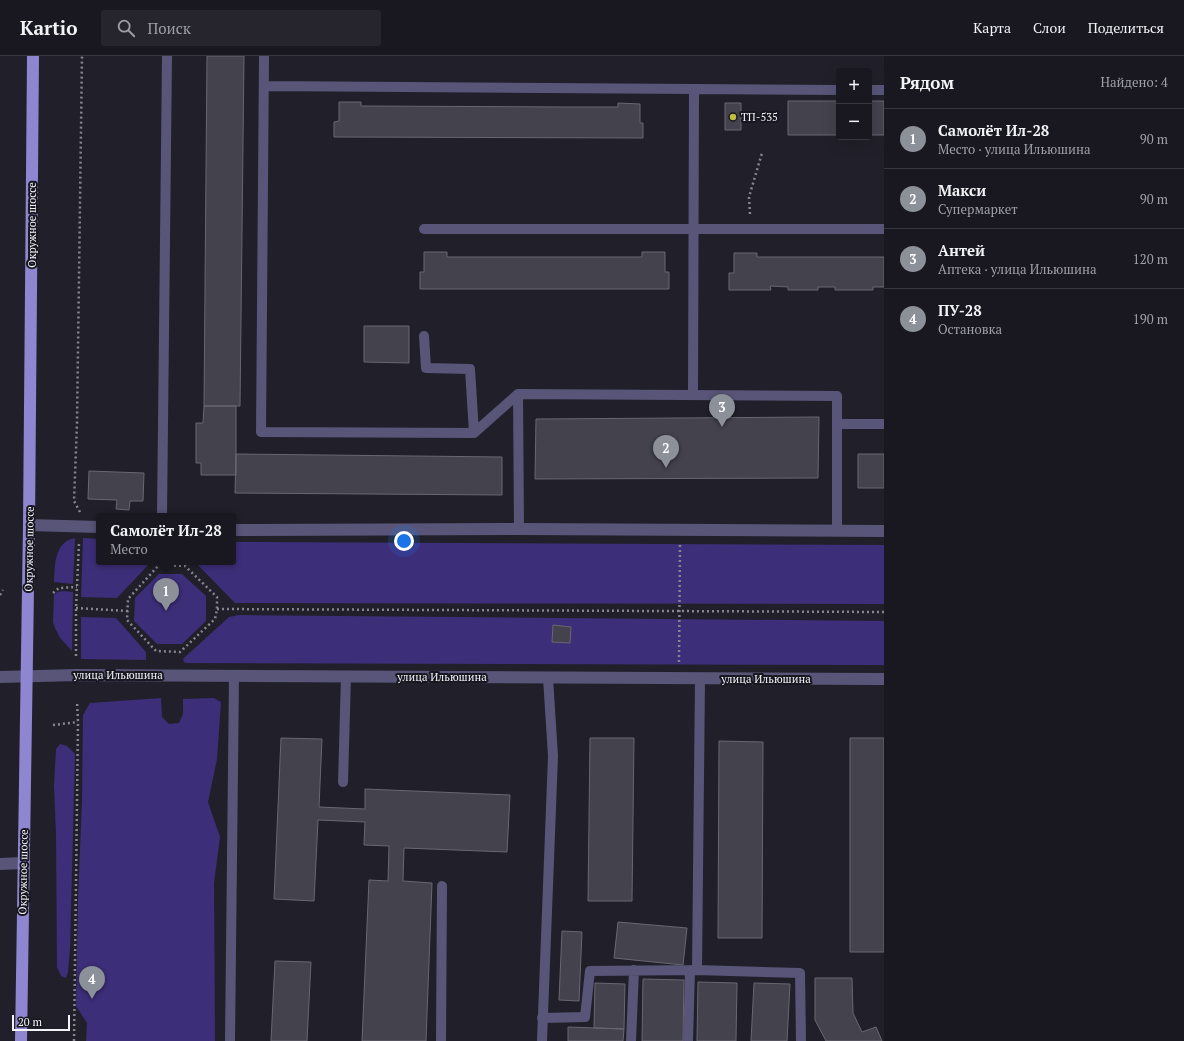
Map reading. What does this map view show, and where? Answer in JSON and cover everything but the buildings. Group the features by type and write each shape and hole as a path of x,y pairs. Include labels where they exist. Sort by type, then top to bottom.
{"main road":[{"name":"Окружное шоссе","path":"21,1041 29,525 33,56"}],"street":[{"path":"29,525 96,527"},
{"path":"236,530 519,529 884,531"},
{"name":"улица Ильюшина","path":"0,677 27,675 884,679"},
{"path":"0,864 23,863"}],"lane":[{"path":"162,513 167,56"},
{"path":"264,56 261,432 474,433 518,394 837,396 837,531"},
{"path":"264,86 836,90"},
{"path":"693,394 694,89"},
{"path":"872,90 884,90"},
{"path":"424,229 693,228 884,230"},
{"path":"424,336 426,368 470,369 474,433"},
{"path":"518,394 519,529"},
{"path":"838,424 884,424"},
{"path":"230,1041 234,676"},
{"path":"343,782 346,676"},
{"path":"542,1041 553,756 548,678"},
{"path":"688,1041 693,970 700,678"},
{"path":"441,1041 442,886"},
{"path":"631,1041 634,970"},
{"path":"542,1018 585,1017 590,971 693,970 800,974 801,1041"}],"path":[{"path":"76,656 76,608 80,510 74,501 77,423 82,56"},
{"path":"751,229 749,197 762,154"},
{"path":"679,678 680,531"},
{"path":"159,565 185,566 217,598 215,620 180,652 156,651 127,620 128,611 128,598 159,565"},
{"path":"53,593 59,588 77,587"},
{"path":"0,595 3,590"},
{"path":"76,608 128,611"},
{"path":"217,609 884,612"},
{"path":"74,1041 77,701"},
{"path":"53,724 78,722"}],"shaded area":[{"path":"75,538 73,584 54,582 59,549 68,540"},
{"path":"83,538 96,539 96,565 148,565 117,598 81,597"},
{"path":"236,542 884,545 884,604 235,603 198,565 236,565"},
{"path":"159,574 182,574 206,596 206,621 182,644 157,644 134,621 135,598"},
{"path":"57,592 73,592 72,651 60,638 53,622 54,595"},
{"path":"239,615 884,621 884,665 184,662 183,659 185,657 229,617"},
{"path":"81,617 116,618 146,652 146,660 81,659"},
{"path":"161,698 162,717 169,724 179,723 183,714 183,699 214,698 221,702 217,759 208,802 220,837 214,883 215,1041 86,1041 87,1023 76,1006 83,715 90,703"},
{"path":"60,744 67,746 75,754 70,948 66,978 61,976 57,967 54,785 56,749"}],"place":[{"name":"ТП-535","path":"733,117"},
{"name":"Антей","path":"722,427"},
{"name":"Макси","path":"666,468"},
{"name":"Самолёт Ил-28","path":"166,611"},
{"name":"ПУ-28","path":"92,999"}]}
